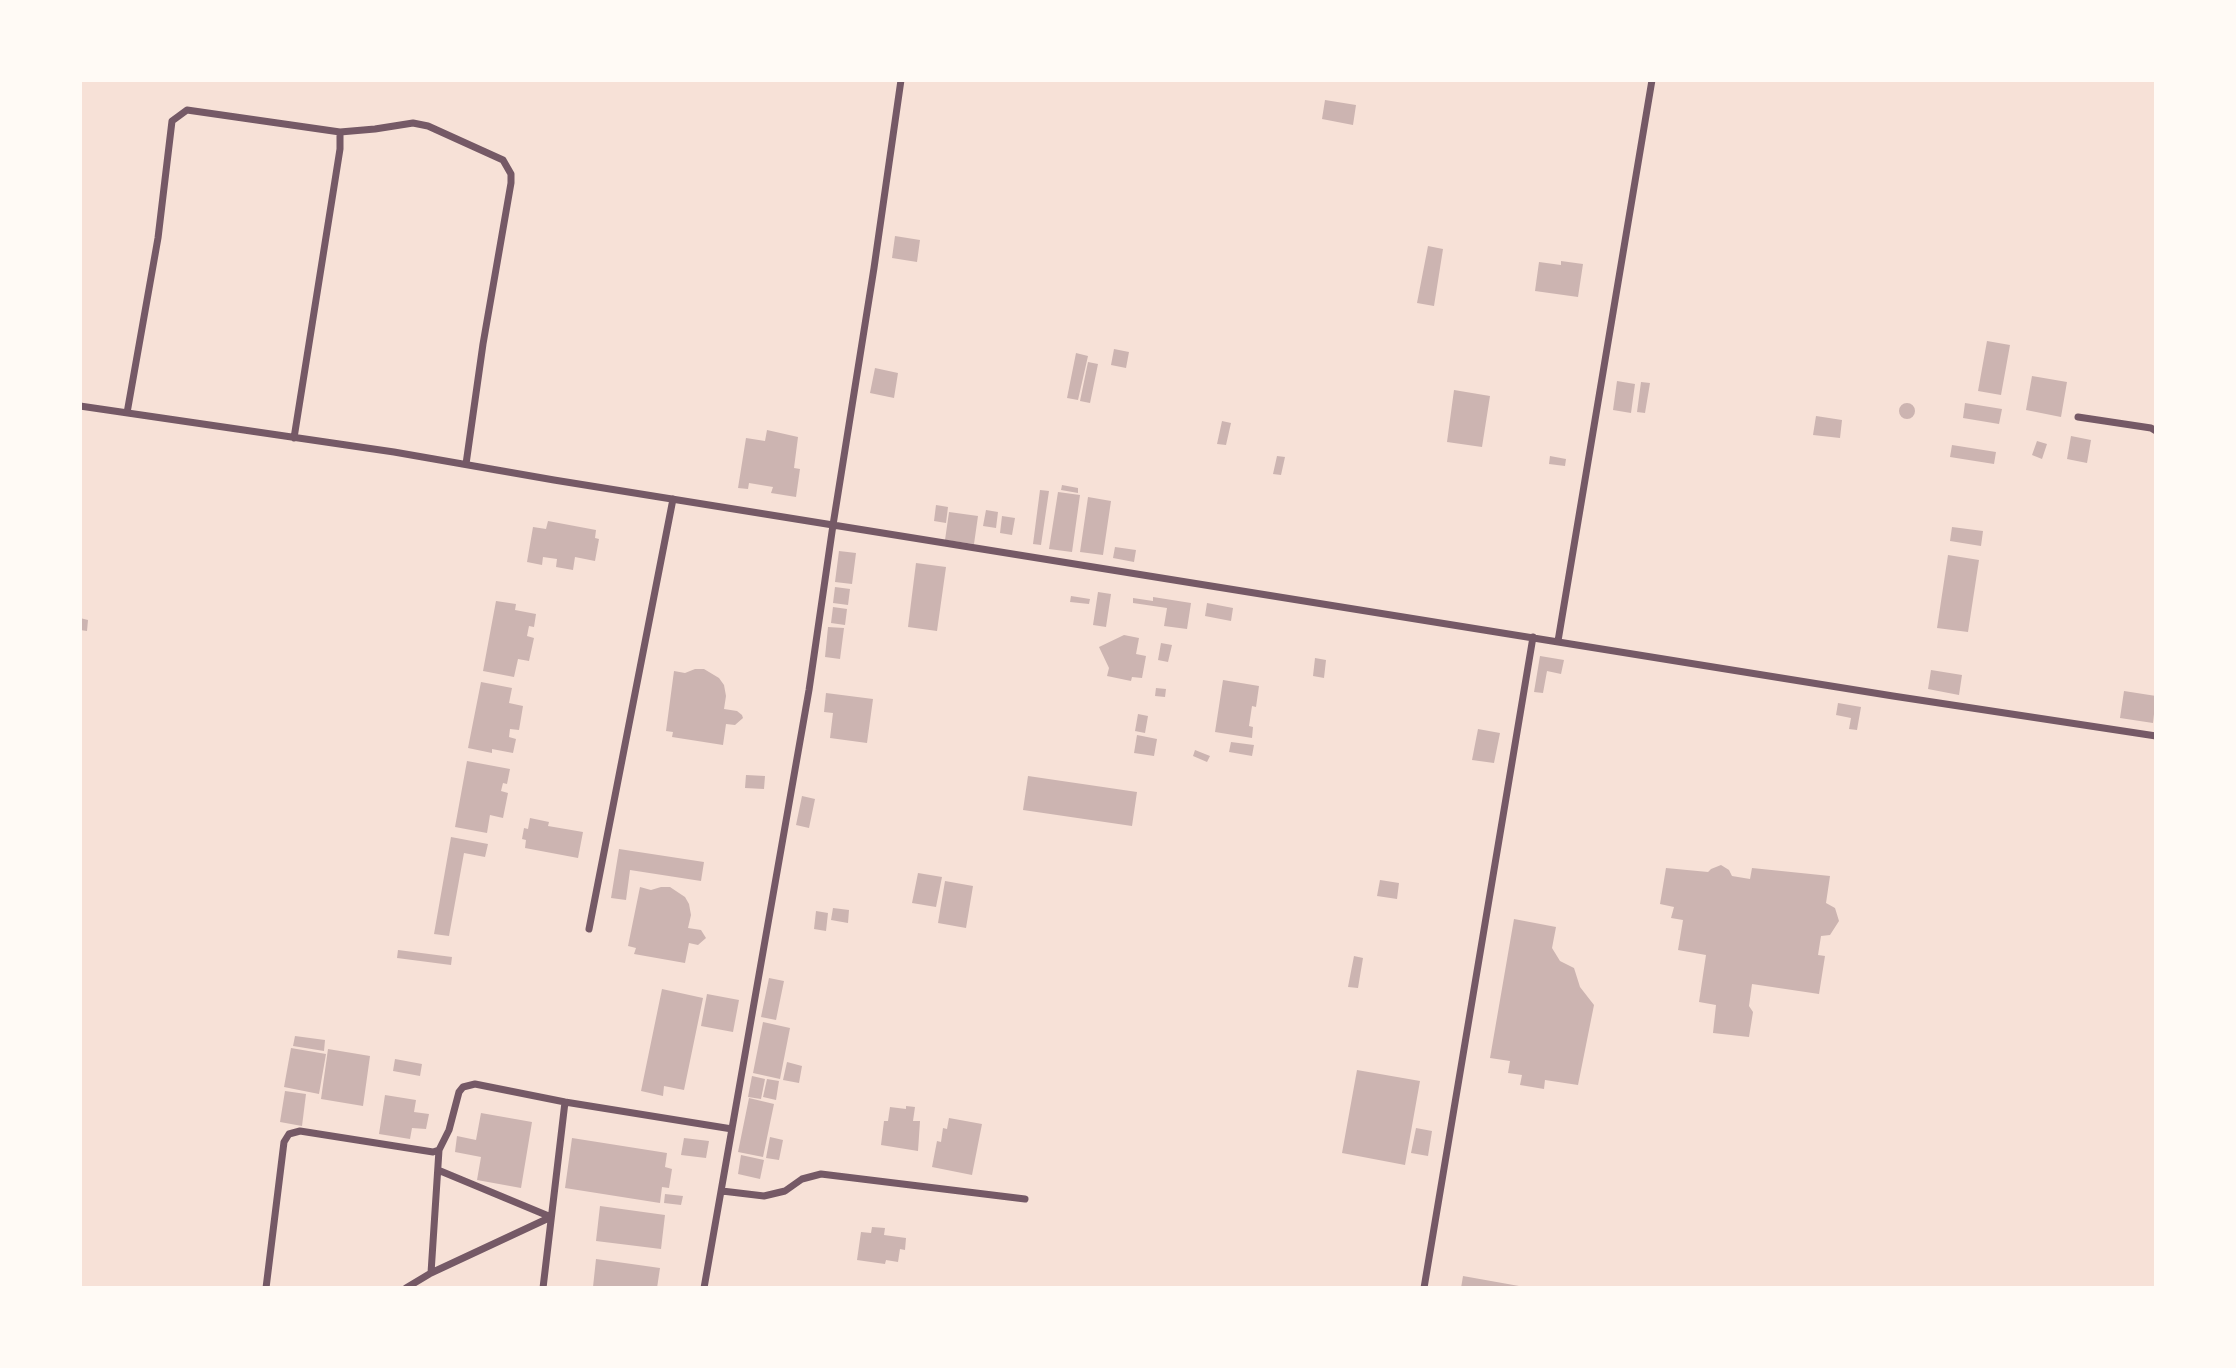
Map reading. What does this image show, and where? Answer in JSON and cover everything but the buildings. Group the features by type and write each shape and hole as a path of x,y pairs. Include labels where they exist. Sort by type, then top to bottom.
{"street":[{"path":"704,1287 809,690 901,80"},
{"path":"1558,641 1652,80"},
{"path":"127,414 158,238 172,121 187,110 340,132 413,123 428,126 503,160 511,174 466,464"},
{"path":"294,438 340,149 340,132"},
{"path":"80,406 466,464 554,481 2155,736"},
{"path":"2078,417 2151,428 2155,431"},
{"path":"589,929 673,499"},
{"path":"1423,1287 1533,638"},
{"path":"431,1273 439,1150 449,1130 459,1092 468,1085 732,1129"},
{"path":"543,1287 565,1102"},
{"path":"266,1287 284,1142 289,1134 300,1131 433,1152 439,1150"},
{"path":"438,1170 551,1217"},
{"path":"722,1191 764,1196 785,1191 802,1179 821,1174 1025,1199"},
{"path":"405,1287 551,1217"}]}
